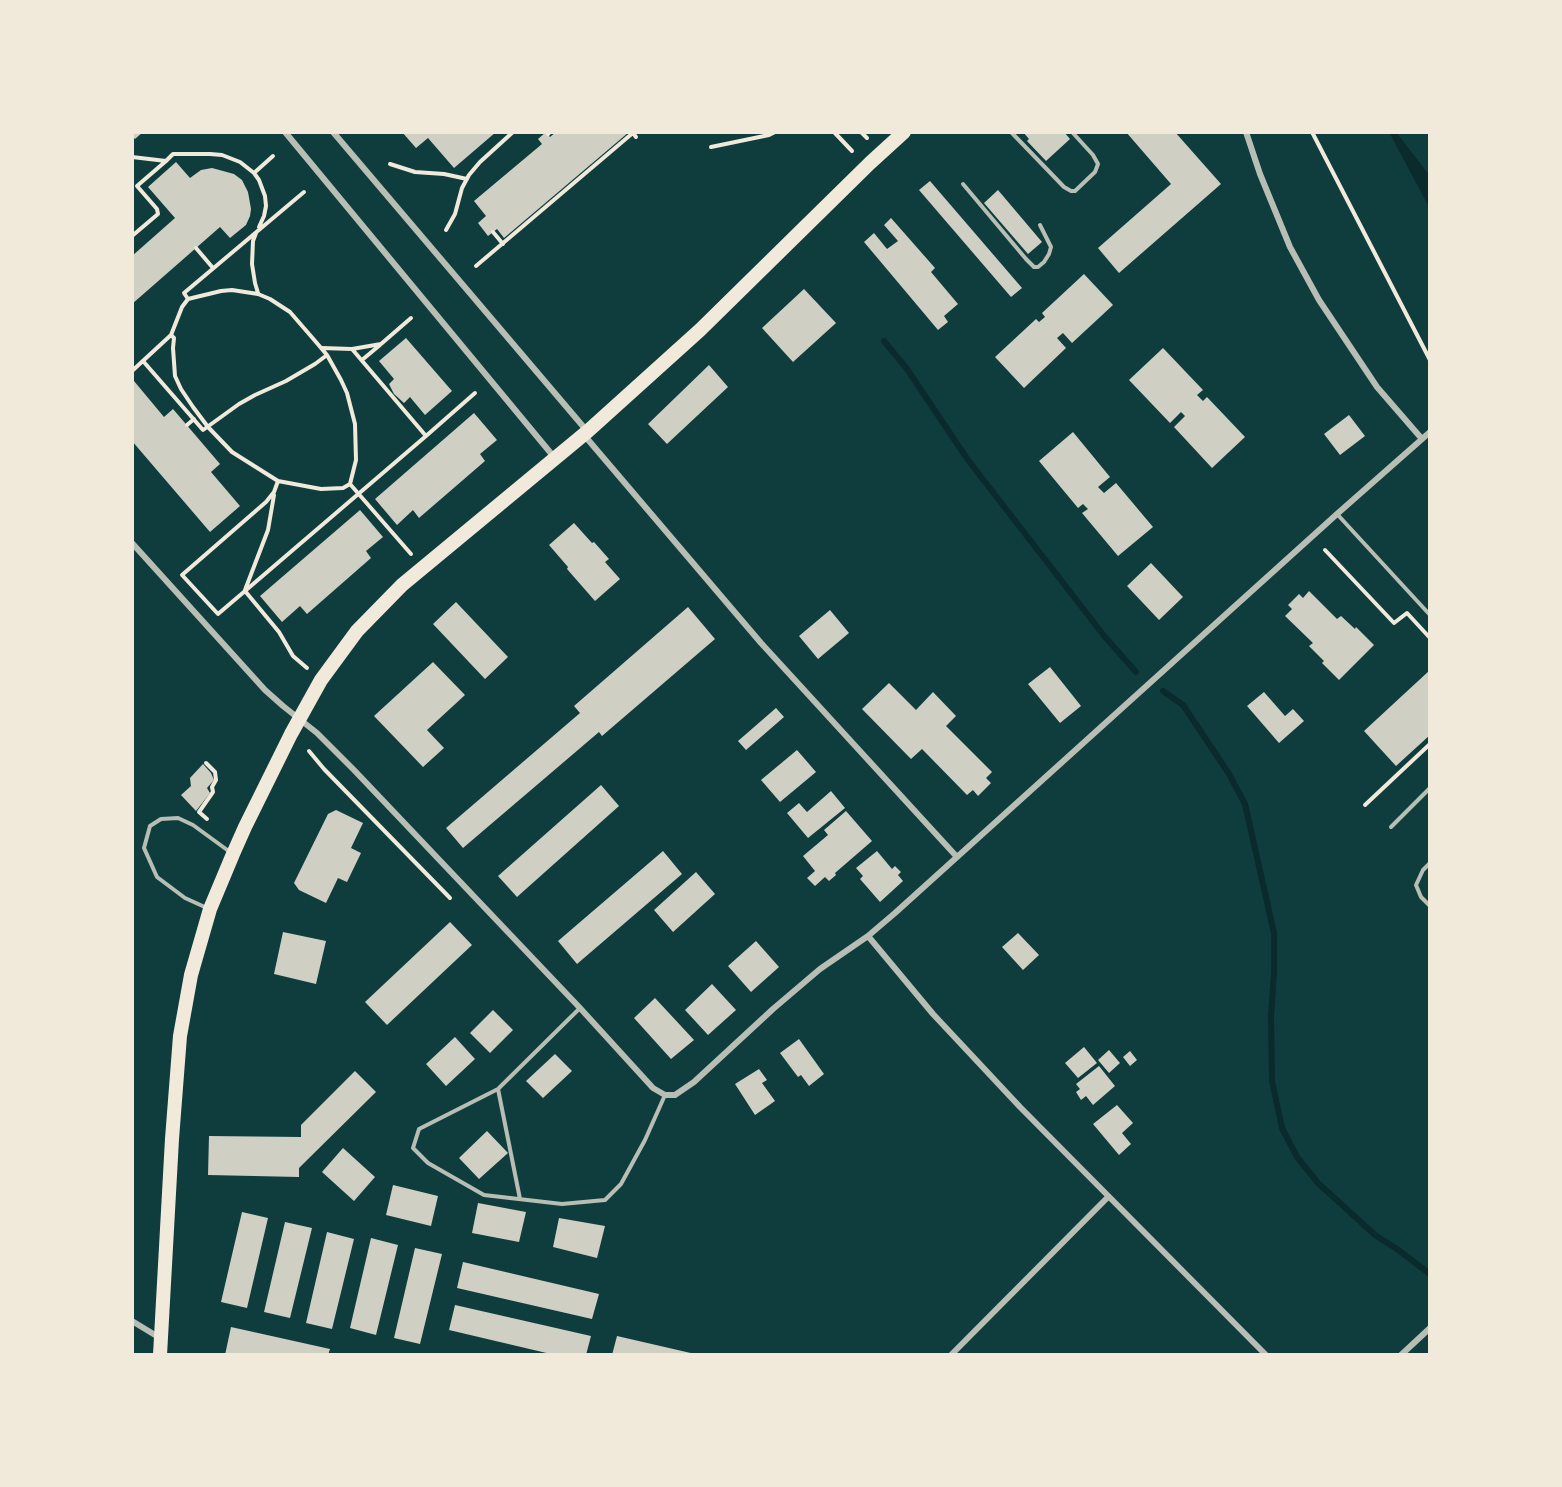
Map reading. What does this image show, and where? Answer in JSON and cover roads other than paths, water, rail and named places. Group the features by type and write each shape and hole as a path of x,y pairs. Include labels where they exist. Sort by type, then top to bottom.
{"main road":[{"path":"160,1355 180,1036 191,975 210,909 233,854 299,718 321,680 357,631 402,585 586,433 700,330 904,132"}],"street":[{"path":"285,132 556,459"},
{"path":"333,132 761,643 957,857"},
{"path":"1246,132 1260,174 1290,248 1319,300 1377,387 1422,439"},
{"path":"132,543 265,690 317,734 354,771 653,1088 665,1095 675,1095 694,1082 820,969 868,936 895,913 1430,432"},
{"path":"868,936 933,1014 1028,1115 1266,1355"},
{"path":"951,1355 1108,1197"},
{"path":"132,1321 160,1338"},
{"path":"1401,1355 1430,1328"}],"lane":[{"path":"1011,132 1064,187 1075,191 1095,172 1098,164 1072,132"},
{"path":"963,184 1034,267 1044,262 1051,247 1040,225"},
{"path":"1337,514 1430,615"},
{"path":"1391,827 1430,789"},
{"path":"210,909 185,898 157,877 144,848 150,826 161,819 178,818 193,825 233,854"},
{"path":"1430,863 1423,870 1416,885 1421,897 1430,906"},
{"path":"580,1008 498,1089 419,1129 413,1148 428,1163 484,1195 562,1204 605,1200 621,1184 645,1140 665,1095"},
{"path":"498,1089 520,1199"}],"water":[{"path":"1389,132 1396,132 1430,176 1430,209"}],"waterway":[{"path":"884,341 907,369 968,460 1105,637 1136,672"},
{"path":"1163,691 1183,705 1229,774 1245,804 1274,933 1271,1016 1272,1081 1282,1128 1297,1157 1318,1183 1375,1235 1430,1274"}]}
